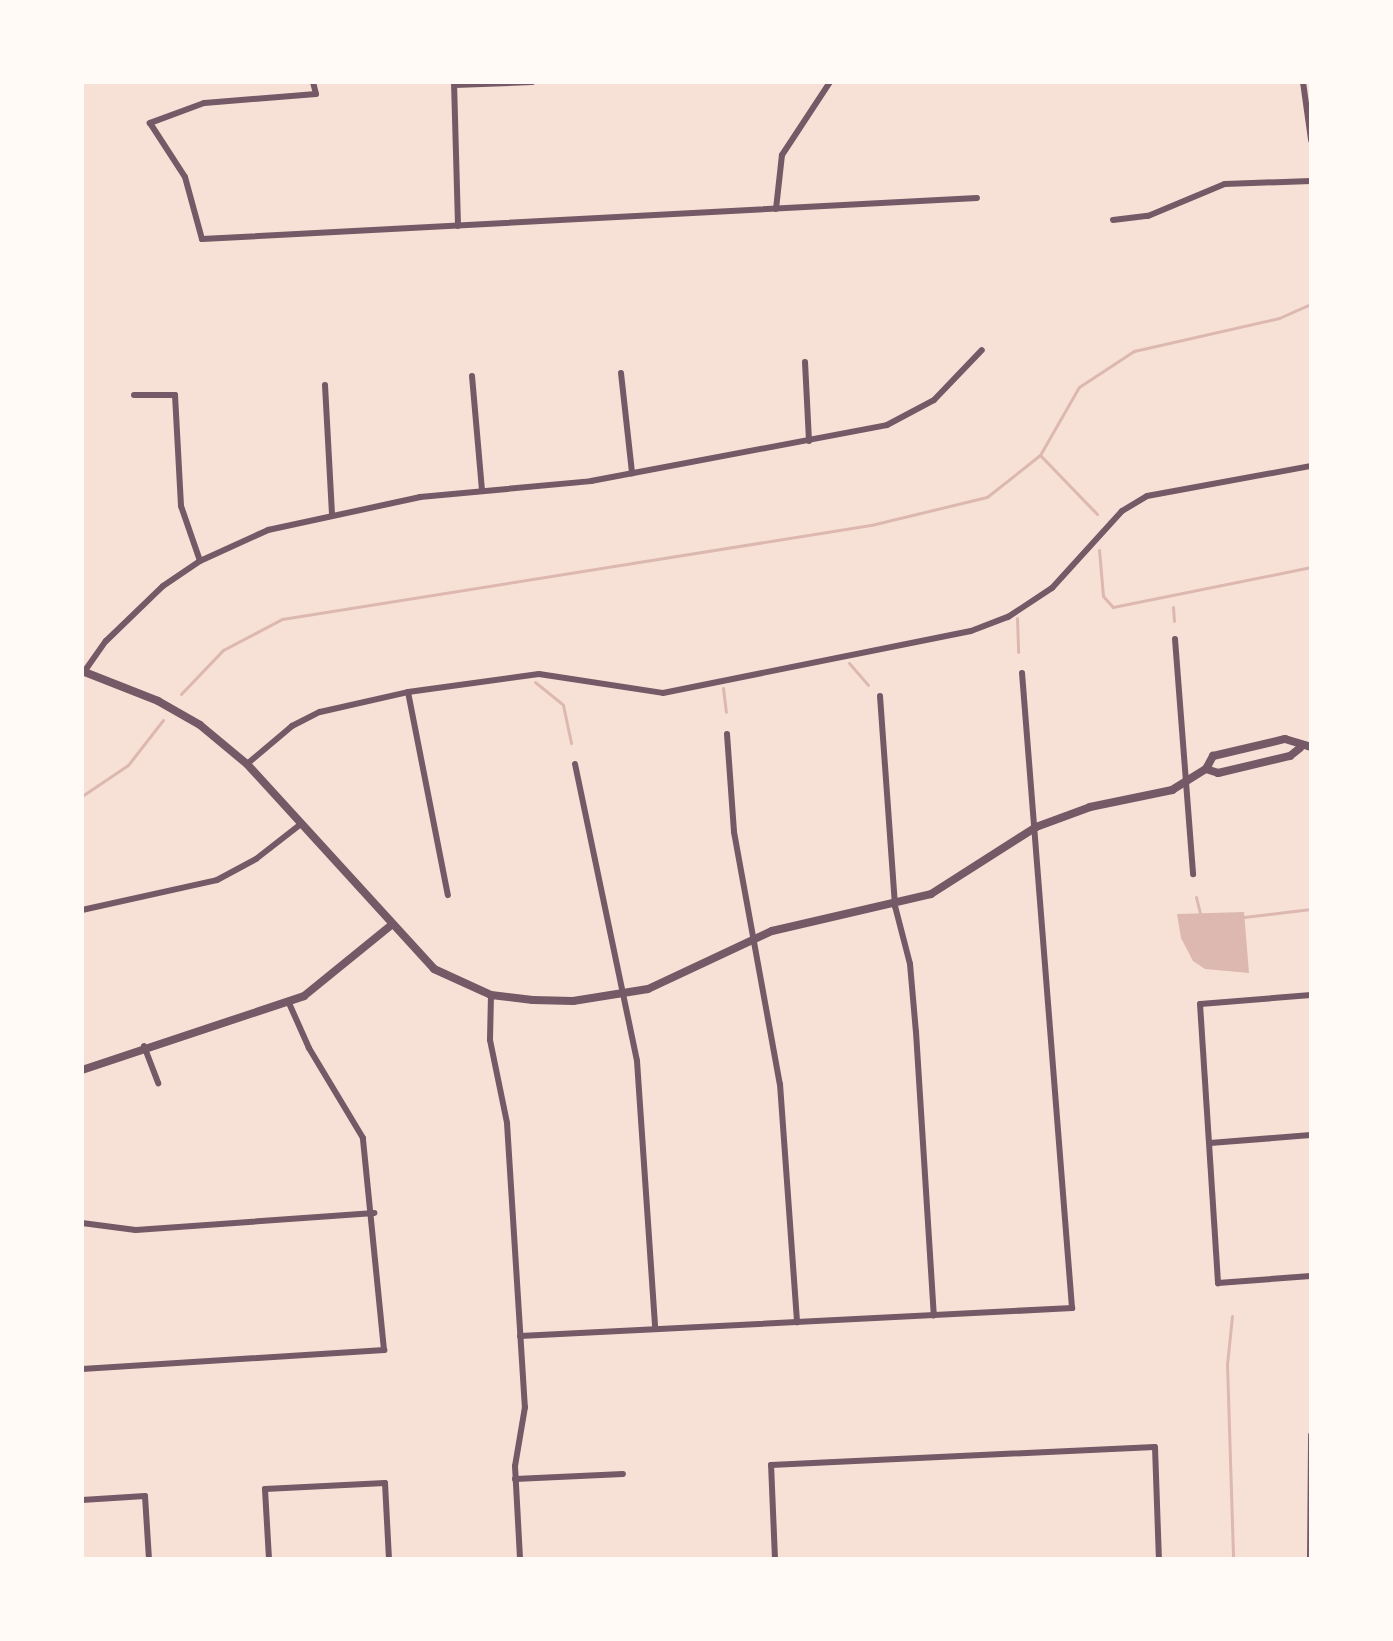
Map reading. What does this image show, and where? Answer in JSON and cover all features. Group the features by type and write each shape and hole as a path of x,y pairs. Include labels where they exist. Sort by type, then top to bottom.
{"street":[{"path":"313,82 316,94 204,103 150,123 185,177 202,239 977,198"},
{"path":"458,226 454,84 532,82"},
{"path":"776,209 782,155 830,82"},
{"path":"1303,82 1311,140"},
{"path":"1113,220 1148,216 1225,184 1311,181"},
{"path":"982,350 934,400 910,417 809,441 632,473 482,490 332,515 268,530 200,561 135,610 83,671 140,692 189,719 247,764 390,926 434,969 491,995 573,1001 623,996 680,977 752,938 895,906 957,881 1036,827 1090,807 1149,797 1187,781 1206,769 1213,756 1285,739 1300,748"},
{"path":"805,362 809,441"},
{"path":"621,373 632,473"},
{"path":"472,376 482,490"},
{"path":"325,385 332,515"},
{"path":"134,395 175,395 181,506 200,561"},
{"path":"247,764 292,726 320,712 408,692 539,674 663,693 971,631 1008,617 1052,588 1122,511 1147,496 1311,466"},
{"path":"1175,639 1193,874"},
{"path":"520,1336 1072,1308 1022,673"},
{"path":"408,692 448,895"},
{"path":"880,696 895,906 910,964 916,1032 934,1315"},
{"path":"727,734 734,832 780,1084 797,1322"},
{"path":"1206,769 1218,773 1290,756 1300,748 1311,747"},
{"path":"575,764 623,996 641,1106 655,1328"},
{"path":"82,910 217,880 256,859 302,823"},
{"path":"82,1070 144,1046 289,1003 325,983 390,926"},
{"path":"491,995 490,1040 507,1123 525,1407 515,1479 520,1559"},
{"path":"1311,995 1200,1004 1218,1283 1311,1276"},
{"path":"82,1369 384,1350 374,1213 358,1126 309,1048 289,1003"},
{"path":"144,1046 158,1083"},
{"path":"1210,1143 1311,1135"},
{"path":"82,1223 136,1230 374,1213"},
{"path":"1310,1436 1310,1559"},
{"path":"775,1559 771,1465 1155,1447 1159,1559"},
{"path":"515,1479 623,1474"},
{"path":"269,1559 265,1489 385,1483 389,1559"},
{"path":"82,1500 145,1496 149,1559"}],"shaded area":[{"path":"1244,912 1249,973 1205,969 1193,961 1181,938 1177,914"}],"waterway":[{"path":"181,694 223,650 282,619 871,525 987,497 1040,455 1079,387 1134,351 1279,318 1311,304"},
{"path":"1040,455 1097,514"},
{"path":"1099,550 1103,596 1113,607 1311,567"},
{"path":"1173,607 1174,621"},
{"path":"1017,618 1018,652"},
{"path":"849,663 868,685"},
{"path":"535,682 563,705 571,743"},
{"path":"723,688 726,712"},
{"path":"82,796 128,765 163,720"},
{"path":"1196,897 1201,917"},
{"path":"1244,917 1311,909"},
{"path":"1232,1316 1227,1364 1233,1559"}]}
